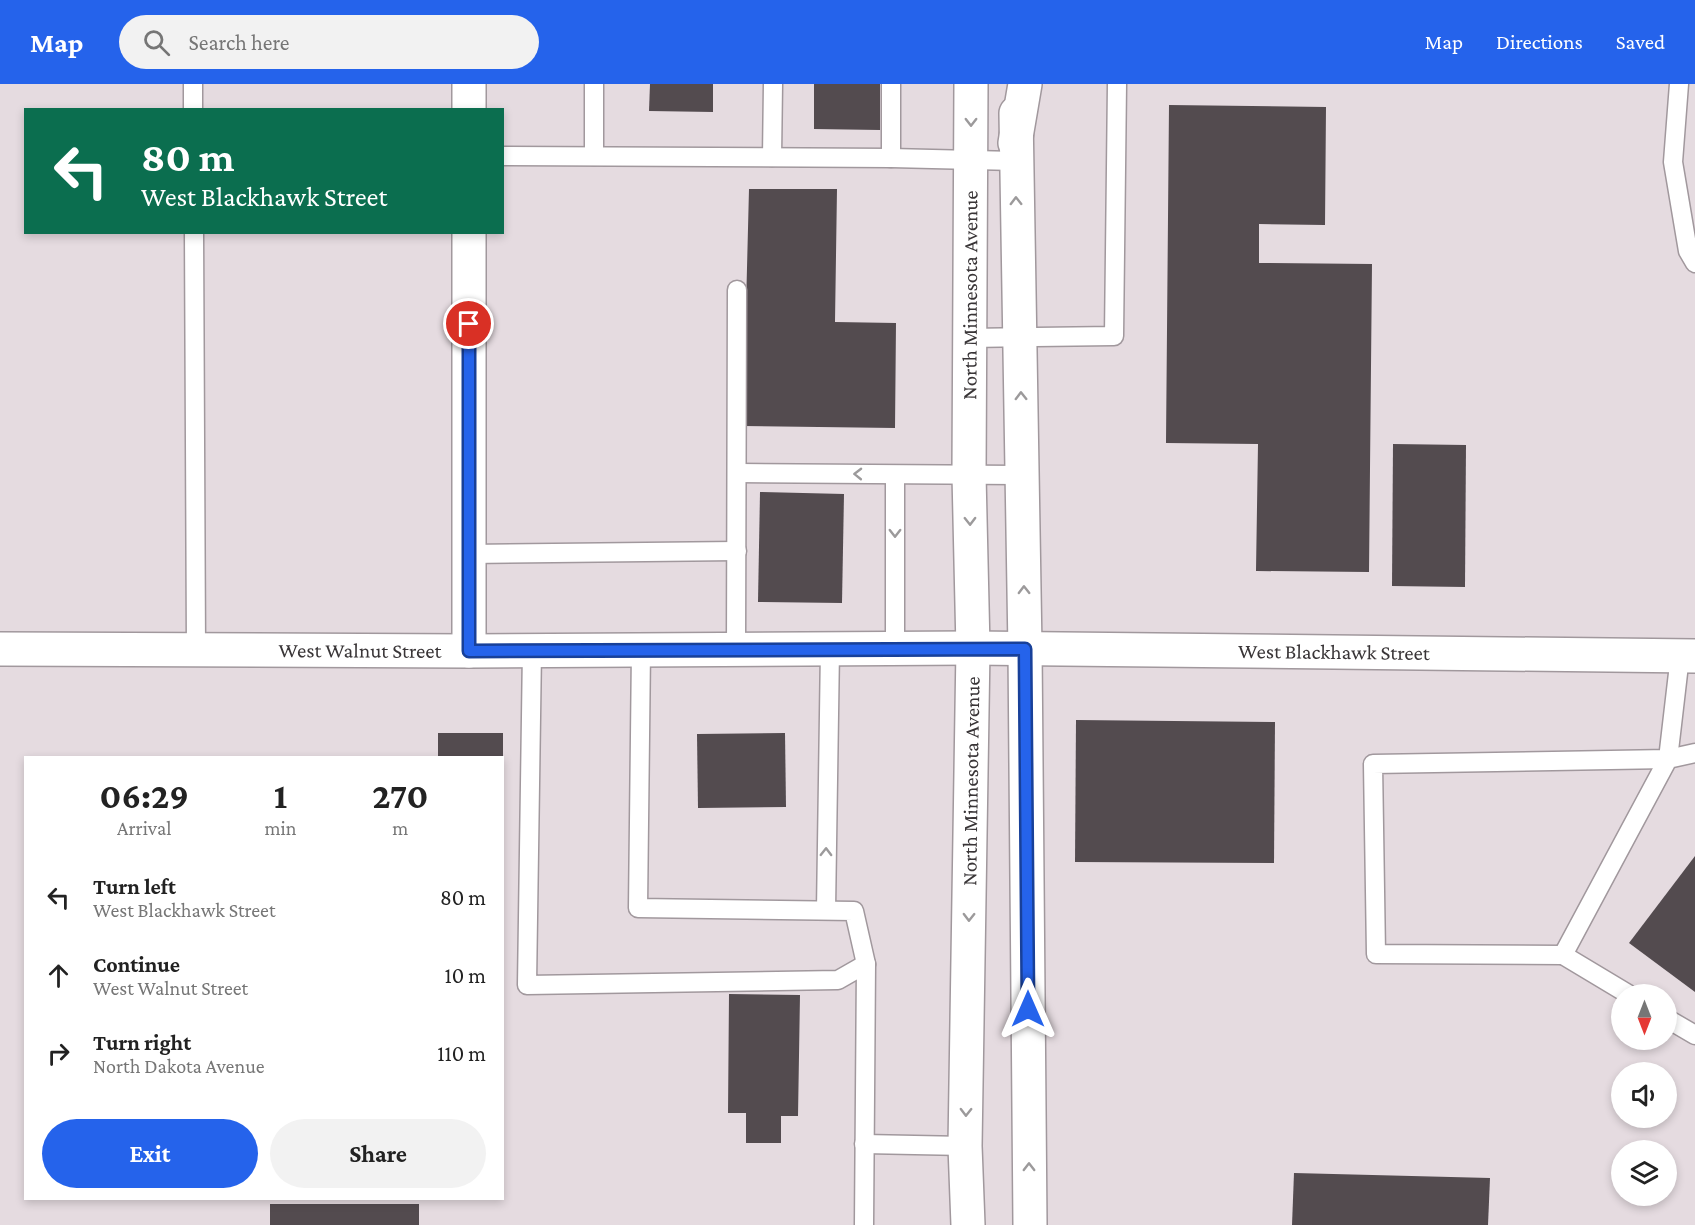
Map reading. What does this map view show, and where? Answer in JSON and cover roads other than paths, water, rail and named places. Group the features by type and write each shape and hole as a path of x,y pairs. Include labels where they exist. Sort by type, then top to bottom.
{"main road":[{"path":"469,84 469,108"},
{"name":"North Minnesota Avenue","path":"968,1225 965,1146 973,648 969,475 971,84"},
{"path":"1016,84 1015,152 1025,649 1030,1225"},
{"path":"1015,152 1025,84"},
{"path":"469,234 469,651"},
{"name":"West Walnut Street","path":"0,649 532,651 973,648"},
{"name":"West Blackhawk Street","path":"973,648 1687,656"}],"lane":[{"path":"193,84 193,108"},
{"path":"594,84 594,156"},
{"path":"772,157 773,84"},
{"path":"891,84 891,158"},
{"path":"969,338 1114,336 1118,84"},
{"path":"1684,95 1673,162 1688,251 1695,264"},
{"path":"504,156 971,160 1015,152"},
{"path":"194,234 196,649"},
{"path":"736,650 737,290"},
{"path":"738,473 1022,475"},
{"path":"895,475 895,649"},
{"path":"469,554 737,551"},
{"path":"826,910 830,649"},
{"path":"641,650 638,908 854,911 866,964 864,1225"},
{"path":"532,651 527,985 838,980 866,964"},
{"path":"1563,955 1668,759 1687,656"},
{"path":"1611,984 1563,955 1376,954 1373,764 1668,759 1695,753"},
{"path":"1677,1024 1695,1035"},
{"path":"864,1144 965,1146"}]}
